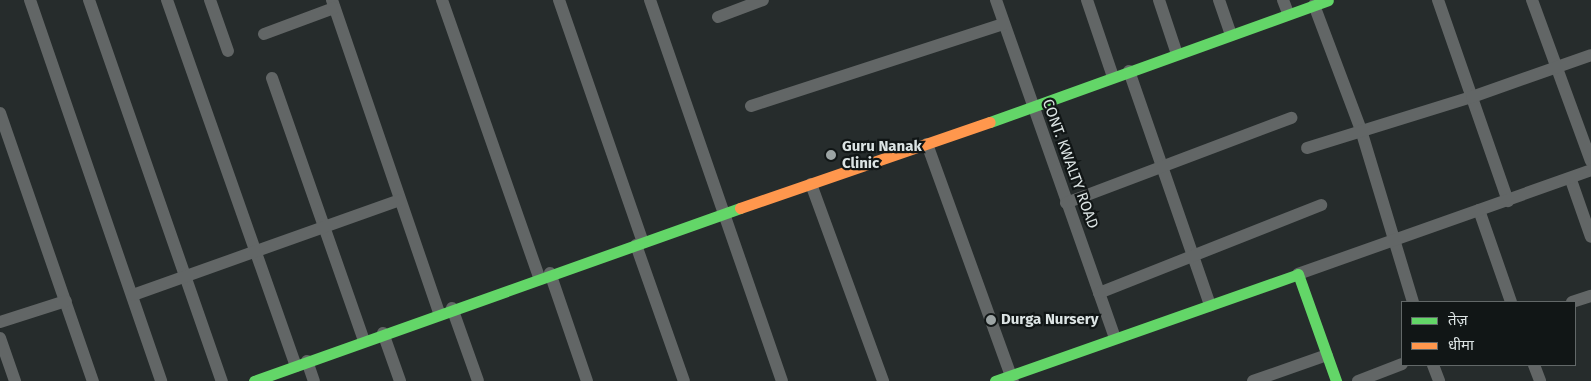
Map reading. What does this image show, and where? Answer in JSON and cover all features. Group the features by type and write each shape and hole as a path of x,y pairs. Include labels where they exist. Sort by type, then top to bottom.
{"street":[{"path":"30,0 162,381"},
{"path":"89,0 187,276 222,381"},
{"path":"167,0 257,251 302,363 314,381"},
{"path":"210,0 228,51"},
{"path":"442,0 544,275 587,381"},
{"path":"559,0 684,381"},
{"path":"650,0 782,381"},
{"path":"718,16 763,0"},
{"name":"CONT. KWALTY ROAD","path":"996,0 1032,108 1115,338"},
{"path":"1086,0 1113,76"},
{"path":"1159,0 1177,54"},
{"path":"1219,0 1231,34"},
{"path":"1284,0 1288,13"},
{"path":"254,381 544,275 1032,108 1113,76 1328,0"},
{"path":"1438,0 1508,201"},
{"path":"1532,0 1591,161"},
{"path":"264,34 333,4 440,313"},
{"path":"1314,5 1361,130 1413,301"},
{"path":"751,106 1004,24"},
{"path":"1307,148 1472,96 1591,55"},
{"path":"1129,71 1210,305"},
{"path":"272,78 364,340"},
{"path":"0,113 93,381"},
{"path":"1066,203 1291,118"},
{"path":"927,144 1012,378"},
{"path":"995,381 1012,378 1115,338 1393,239 1571,180 1591,170"},
{"path":"1571,180 1591,237"},
{"path":"811,184 884,381"},
{"path":"133,295 400,200"},
{"path":"1099,293 1321,205"},
{"path":"1479,210 1511,301"},
{"path":"1298,274 1336,381"},
{"path":"1575,301 1591,296"},
{"path":"0,322 66,301"},
{"path":"452,308 478,381"},
{"path":"383,333 400,381"},
{"path":"0,338 15,381"},
{"path":"1253,381 1327,355"},
{"path":"1358,381 1401,364"},
{"path":"1433,366 1439,381"},
{"path":"1534,366 1540,381"}],"traffic: fast":[{"path":"990,122 1328,0"},
{"path":"254,381 740,208"},
{"path":"995,381 1298,274 1336,381"}],"traffic: slow":[{"path":"740,208 990,122"}],"place":[{"name":"Guru Nanak Clinic","path":"831,155"},
{"name":"Durga Nursery","path":"991,320"}]}
